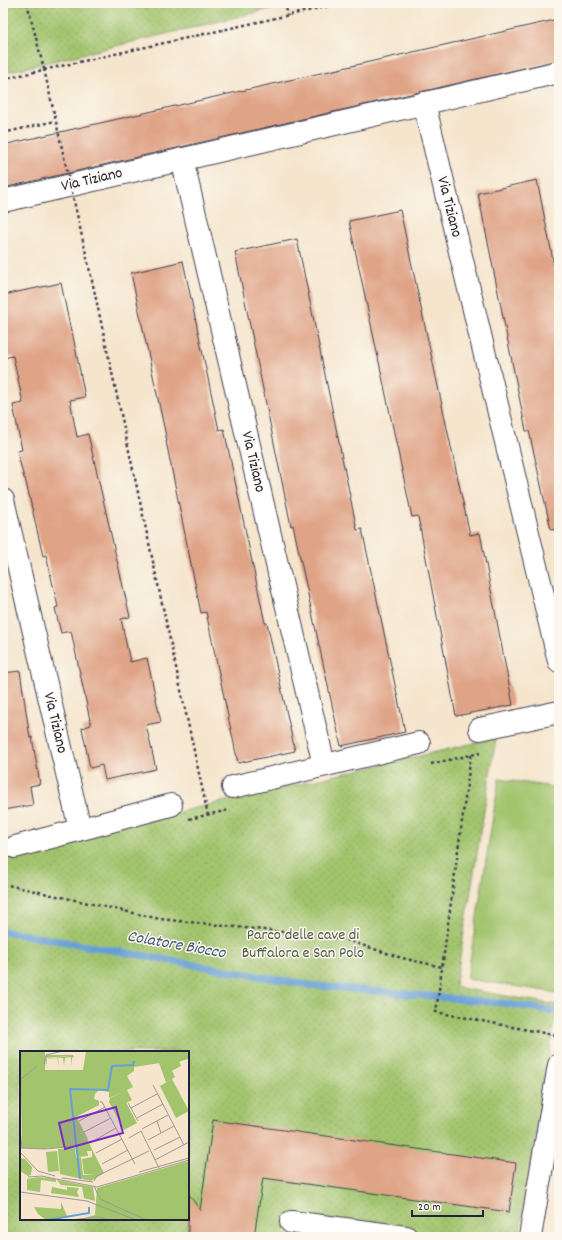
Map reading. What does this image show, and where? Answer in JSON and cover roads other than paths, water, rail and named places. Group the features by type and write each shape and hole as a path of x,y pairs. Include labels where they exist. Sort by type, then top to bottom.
{"street":[{"name":"Via Tiziano","path":"3,201 559,72"},
{"name":"Via Tiziano","path":"424,103 559,661"},
{"name":"Via Tiziano","path":"182,159 324,765"},
{"name":"Via Tiziano","path":"3,500 80,829"},
{"path":"480,729 559,712"},
{"path":"233,787 419,743"},
{"path":"15,847 171,805"},
{"path":"530,1237 559,1065"},
{"path":"291,1222 406,1237"}],"waterway":[{"name":"Colatore Biocco","path":"3,931 309,985 502,1003 559,1012"}],"park label":[{"name":"Parco delle cave di Buffalora e San Polo","path":"303,944"}]}
